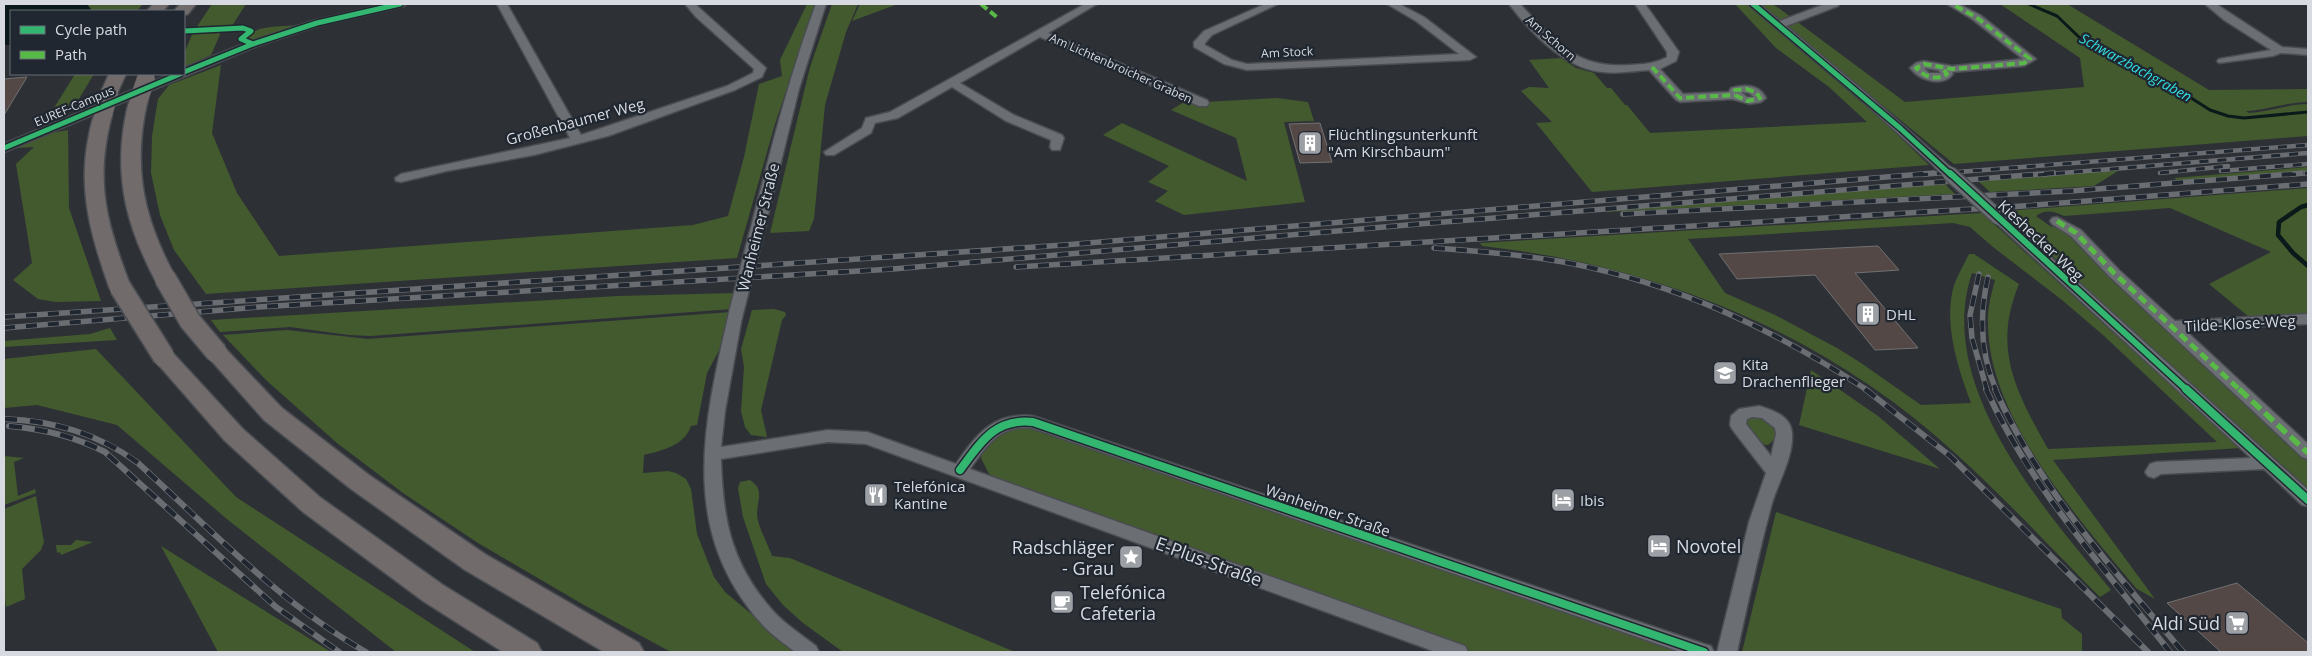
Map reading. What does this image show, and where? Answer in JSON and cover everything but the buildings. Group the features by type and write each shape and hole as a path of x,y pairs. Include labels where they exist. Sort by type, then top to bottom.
{"highway":[{"path":"117,75 108,94 96,144 94,170 96,205 104,243 120,287 164,357 234,435 312,505 433,593 527,652"},
{"path":"146,76 132,126 130,154 133,192 144,236 164,278 190,320 216,353 273,414 360,482 475,562 629,652"}],"street":[{"name":"EUREF-Campus","path":"185,72 253,44 326,21 400,4"},
{"path":"502,4 577,140"},
{"name":"Großenbaumer Weg","path":"401,178 447,167 534,152 628,126 726,90 758,75 760,68 690,4"},
{"name":"Wanheimer Straße","path":"809,652 792,640 766,616 751,599 736,576 723,546 711,488 712,454 718,394 735,317 783,124 809,36 821,4"},
{"path":"830,152 867,130 870,121 894,115 1092,4"},
{"name":"Am Stock","path":"1273,4 1208,33 1199,42 1200,47 1228,62 1246,67 1470,57 1420,19 1392,4"},
{"name":"Am Schorn","path":"1514,4 1549,38 1580,63 1602,69 1652,66 1667,63 1672,59 1673,52 1640,4"},
{"name":"Kieshecker Weg","path":"1753,4 1862,95 2308,500"},
{"path":"1778,25 1834,4"},
{"path":"1944,70 2024,63 2030,59 1992,28 1952,4"},
{"path":"2210,4 2228,18 2279,50 2308,52"},
{"name":"Am Lichtenbroicher Graben","path":"1039,33 1203,104"},
{"path":"2223,61 2273,54 2279,50"},
{"path":"1652,66 1680,98 1735,95"},
{"name":"EUREF-Campus","path":"4,148 177,75"},
{"path":"951,82 1010,118 1058,138 1056,147"},
{"name":"Kieshecker Weg","path":"2057,221 2076,233 2114,273 2308,453"},
{"name":"Tilde-Klose-Weg","path":"2172,326 2308,319"},
{"name":"Wanheimer Straße","path":"960,470 988,434 997,426 1010,421 1033,422 1704,652"},
{"path":"712,454 819,437 842,436 881,441 960,470"},
{"path":"2154,472 2156,468 2267,463"},
{"name":"E-Plus-Straße","path":"960,470 1458,652"},
{"path":"1727,652 1773,470"}],"green space":[{"path":"87,4 143,4 138,10 91,10"},
{"path":"212,4 246,4 232,26 196,28"},
{"path":"807,4 815,4 775,124 737,258 206,294 174,250 160,215 151,173 152,136 158,99 169,85 221,65 212,133 237,193 279,256 693,225 728,216 744,157 759,84 782,76 780,60"},
{"path":"832,4 858,4 846,32 825,105 814,219 809,231 770,233 810,67"},
{"path":"860,4 898,4 852,21"},
{"path":"1735,4 1746,4 1880,118 1929,165 1592,192 1536,123 1552,122 1521,91 1529,87 1549,88 1529,60 1561,58 1576,68 1594,73 1607,88 1611,88 1627,105 1650,133 1867,122 1829,87 1776,48"},
{"path":"1759,4 1772,4 1780,9 1905,102 2084,87 2080,58 2000,4 2067,4 2209,90 2308,89 2308,102 2246,111 2249,113 2308,104 2308,136 1954,164"},
{"path":"300,25 256,41 246,38 256,30 263,28"},
{"path":"222,30 211,55 185,67 185,52 193,32"},
{"path":"74,75 93,75 74,107 63,116 54,108"},
{"path":"1277,98 1308,102 1314,121 1284,122 1305,202 1184,215 1155,201 1168,191 1148,182 1169,166 1103,135 1122,123 1247,181 1236,138 1171,110 1189,99 1205,102"},
{"path":"68,130 69,208 101,301 56,302 38,299 13,280 32,263 16,164 34,147 14,148 45,134"},
{"path":"2308,167 2308,171 2179,182 2174,178"},
{"path":"2115,169 2118,171 2094,186 1990,192 1978,181"},
{"path":"1945,184 1955,194 1607,212 1606,210"},
{"path":"2308,188 2307,317 2254,321 2209,284 2271,252 2170,208 2064,216 2053,212 2046,212 2036,216 2050,226 2066,230 2308,456 2308,488 2100,302 2006,211"},
{"path":"1982,213 2240,448 2053,460 2155,599 2137,589 2065,500 2021,432 2004,396 1992,361 1988,319 1995,280 1972,273 1964,316 1968,359 1982,402 2002,444 2028,484 2111,590 2100,597 1974,470 1904,410 1850,373 1794,340 1735,312 1674,288 1611,269 1547,255 1482,246 1480,243","holes":["1953,223 1970,227 2103,335 2217,442 2048,449 2026,408 2011,369 2008,350 2008,329 2011,307 2019,284 1974,254 1969,254 1954,285 1950,315 1957,360 1971,403 1921,405 1837,348 1775,315 1725,293 1688,239"]},
{"path":"735,293 732,309 371,336 290,327 220,332 211,320 618,296"},
{"path":"774,309 785,312 786,315 782,320 761,410 767,437 751,435 745,427 741,411 744,367 741,349 752,310"},
{"path":"731,312 724,341 707,373 697,425 691,426 688,433 678,443 644,455 643,473 668,471 686,479 691,489 697,534 714,577 725,592 797,652 671,652 584,605 478,543 403,493 337,443 267,381 223,335 287,330 368,339"},
{"path":"110,328 117,340 4,347 4,341 90,334"},
{"path":"96,349 236,497 475,652 396,652 228,520 117,425 37,405 4,408 4,359"},
{"path":"1811,370 1878,416 1940,469 1799,425"},
{"path":"1753,417 1769,422 1776,430 1776,435 1768,445 1756,440 1747,429 1745,421"},
{"path":"1034,426 1682,652 1473,652 993,478 981,458 985,444 1010,427"},
{"path":"4,456 24,458 14,462 18,496 35,489 36,493 4,505"},
{"path":"750,480 755,484 759,492 758,520 772,556 790,558 1015,652 843,652 803,623 783,605 766,584 743,517 738,488 740,482"},
{"path":"36,496 44,542 41,550 22,569 25,599 6,607 4,590 4,509"},
{"path":"1776,512 2061,609 2062,618 2082,634 2082,652 1742,652"},
{"path":"76,540 93,542 61,555 60,552 57,553 56,545 71,545"},
{"path":"161,546 331,652 218,652"}],"shaded area":[{"path":"4,4 87,4 91,10 10,10 10,45 4,45"}],"waterway":[{"name":"Schwarzbachgraben","path":"2029,4 2057,16 2080,38 2110,52 2137,70 2169,84 2210,110 2228,116 2244,118 2308,112"},
{"name":"Schwarzbachgraben","path":"2308,205 2301,207 2279,222 2278,235 2293,253 2308,266"}],"railway":[{"path":"1919,175 2308,145"},
{"path":"2038,175 2308,153"},
{"path":"2221,171 2308,164"},
{"path":"2160,173 2228,166"},
{"path":"4,317 1064,245 1934,173"},
{"path":"4,328 258,307 893,269 1419,224 2054,173"},
{"path":"1623,214 2071,191 2304,173"},
{"path":"2287,175 2308,173"},
{"path":"1016,267 2023,206 2308,184"},
{"path":"1434,248 1552,260 1610,272 1649,284 1687,297 1761,329 1832,368 1867,390"},
{"path":"1979,274 1970,315 1972,338 1987,390"},
{"path":"1988,277 1982,320 1984,348 1996,390"},
{"path":"1865,389 1950,456 2148,652"},
{"path":"1986,389 2024,460 2046,493 2094,558 2170,652"},
{"path":"1995,389 2013,426 2055,494 2104,559 2183,652"},
{"path":"4,419 40,422 58,426 91,436 123,453 138,463 275,588 335,633 366,652"},
{"path":"9,426 58,434 105,452 276,607 339,652"}],"marked path":[{"path":"981,4 998,18"},
{"path":"1944,70 1947,74 1945,76 1933,77 1925,75 1916,68 1920,65 1928,64 1952,69 2024,63 2030,59 1976,17 1952,4"},
{"path":"1652,67 1680,98 1735,95 1747,101 1760,98 1753,90 1746,89 1735,90 1735,95"},
{"path":"2057,221 2076,233 2114,273 2308,453"}],"cycle path":[{"path":"185,72 253,44 317,23 400,4"},
{"path":"1753,4 1901,129 2308,500"},
{"path":"185,31 243,28 251,31 241,39 253,44"},
{"path":"4,148 178,75"},
{"path":"960,470 982,442 999,427 1020,421 1033,422 1704,652"}],"place":[{"name":"Flüchtlingsunterkunft \"Am Kirschbaum\"","path":"1310,143"},
{"name":"DHL","path":"1868,314"},
{"name":"Kita Drachenflieger","path":"1725,373"},
{"name":"Telefónica Kantine","path":"876,495"},
{"name":"Ibis","path":"1563,500"},
{"name":"Novotel","path":"1659,546"},
{"name":"Radschläger - Grau","path":"1131,557"},
{"name":"Telefónica Cafeteria","path":"1062,602"},
{"name":"Aldi Süd","path":"2237,623"}]}
